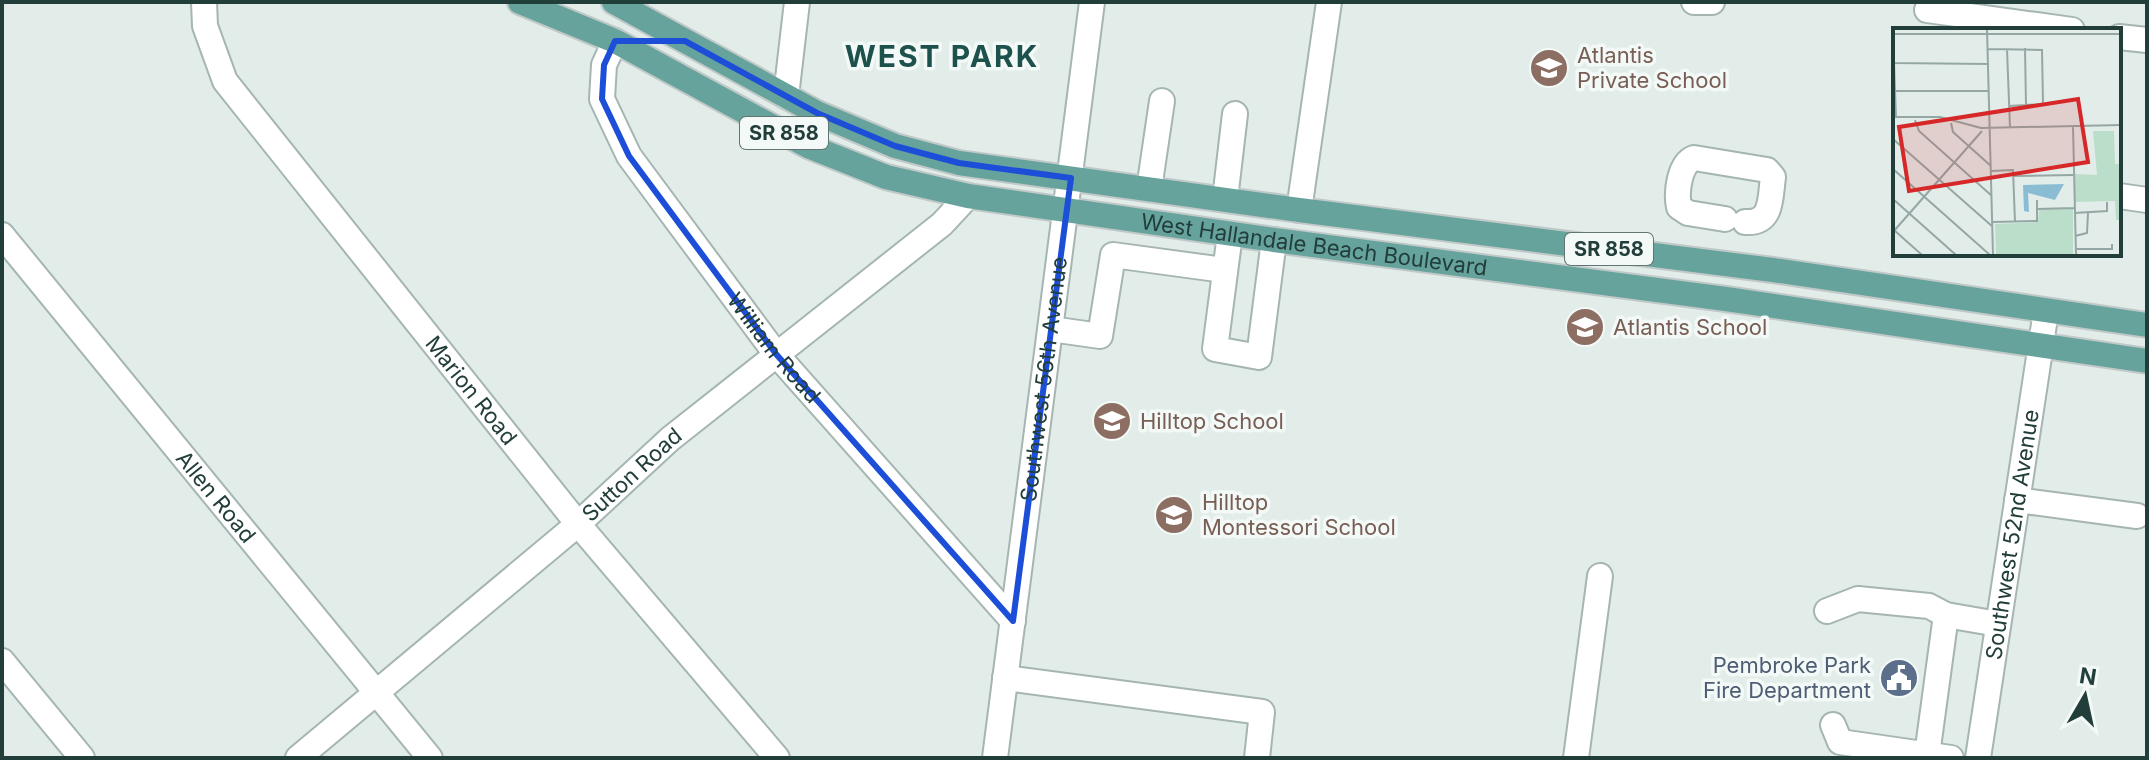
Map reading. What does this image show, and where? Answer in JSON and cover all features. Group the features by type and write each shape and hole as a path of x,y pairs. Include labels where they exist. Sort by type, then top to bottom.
{"main road":[{"name":"West Hallandale Beach Boulevard","path":"520,2 615,41 808,146 886,177 968,196 1726,299 2147,361"},
{"name":"West Hallandale Beach Boulevard","path":"614,2 634,10 817,113 895,146 959,163 1773,270 2147,325"},
{"path":"615,41 656,38 685,41"}],"street":[{"name":"Marion Road","path":"204,2 205,26 225,81 578,524 777,758"},
{"path":"786,96 797,2"},
{"name":"Southwest 56th Avenue","path":"995,758 1092,2"},
{"path":"1299,210 1329,2"},
{"path":"1694,2 1712,2"},
{"path":"1926,14 2054,28"},
{"path":"2121,37 2147,40"},
{"name":"William Road","path":"615,41 604,65 602,99 629,156 776,354 1013,621"},
{"path":"1149,189 1162,101"},
{"path":"1225,199 1235,114"},
{"name":"Sutton Road","path":"298,758 578,524 670,439 942,224 968,196"},
{"path":"2121,196 2147,200"},
{"path":"1230,234 1215,349 1259,357 1274,240"},
{"name":"Allen Road","path":"2,235 430,758"},
{"path":"1051,329 1100,336 1113,255 1224,270"},
{"name":"Southwest 52nd Avenue","path":"1978,758 2046,311"},
{"path":"2017,500 2137,516"},
{"path":"1576,758 1600,576"},
{"path":"1827,611 1858,599 1929,606 1946,615 1998,624"},
{"path":"1833,725 1840,742 1939,757 1946,615"},
{"path":"2,661 82,758"},
{"path":"1005,678 1262,712 1257,758"}],"highlighted area":[{"path":"615,41 685,41 817,113 895,146 959,163 1071,178 1013,621 776,354 629,156 602,99 604,65"}],"place":[{"name":"Atlantis Private School","path":"1549,68"},
{"name":"Atlantis School","path":"1585,327"},
{"name":"Hilltop School","path":"1112,421"},
{"name":"Hilltop Montessori School","path":"1174,515"},
{"name":"Pembroke Park Fire Department","path":"1899,678"}],"district":[{"name":"WEST PARK","path":"942,56"}]}
